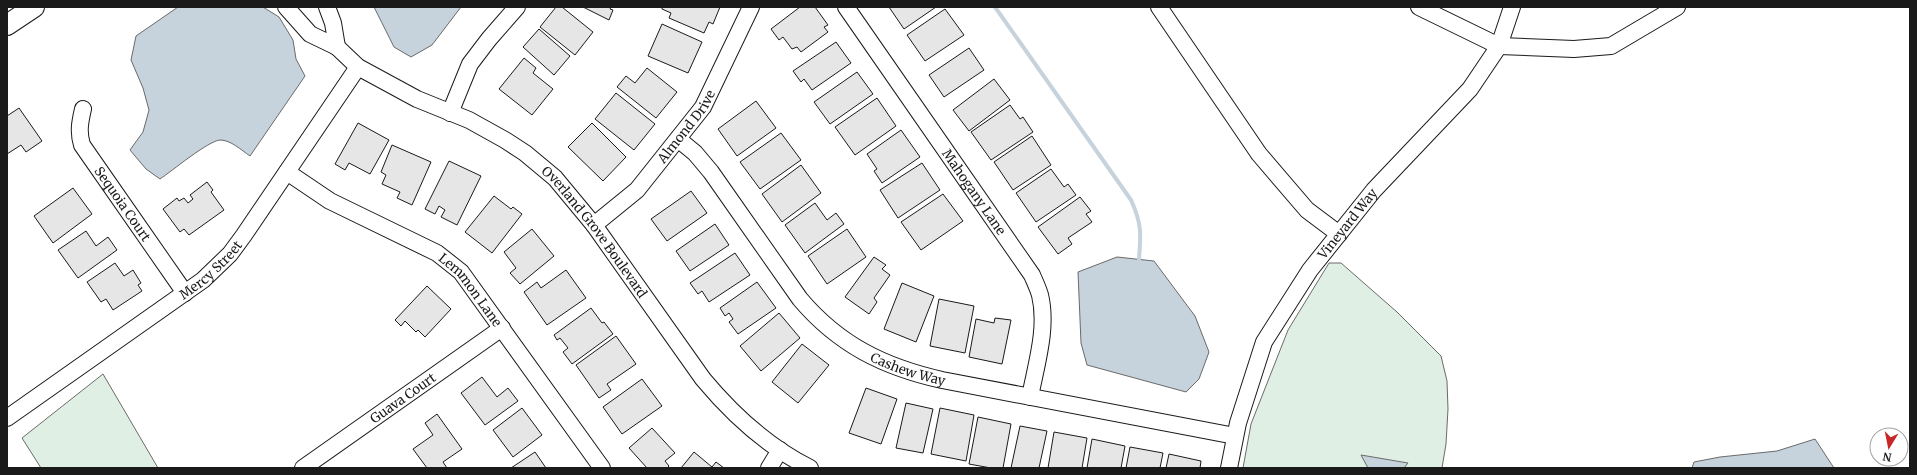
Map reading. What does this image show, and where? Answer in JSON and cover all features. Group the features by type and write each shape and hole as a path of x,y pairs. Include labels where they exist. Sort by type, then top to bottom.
{"main road":[{"path":"7,25 34,7"}],"street":[{"name":"Overland Grove Boulevard","path":"286,7 310,34 337,47 358,67 418,100 489,130 526,153 555,178 594,224 703,379 736,415 780,450 810,468"},
{"path":"327,7 333,23 337,47"},
{"path":"450,113 470,64 489,39 517,7"},
{"name":"Almond Drive","path":"594,224 637,190 703,107 751,7"},
{"name":"Mahogany Lane","path":"846,7 1032,275 1040,295 1043,313 1042,334 1030,397"},
{"path":"1159,7 1259,154 1307,210 1339,234"},
{"path":"1419,7 1499,46 1574,49 1611,46 1677,7"},
{"name":"Vineyard Way","path":"1229,468 1235,436 1264,342 1310,270 1374,190 1470,89 1499,46 1512,7"},
{"name":"Mercy Street","path":"7,418 204,280 230,254 358,67"},
{"name":"Sequoia Court","path":"83,109 79,125 79,135 82,145 185,293"},
{"name":"Cashew Way","path":"678,139 695,153 711,172 800,299 830,330 872,357 895,367 942,380 1235,436"},
{"name":"Lemmon Lane","path":"287,172 330,201 437,253 461,272 602,468"},
{"name":"Guava Court","path":"303,468 502,328"},
{"path":"769,468 780,450"}],"green space":[{"path":"1329,263 1341,263 1397,312 1441,356 1447,381 1448,409 1446,444 1442,468 1243,468 1251,424 1288,330"},
{"path":"103,374 158,468 41,468 22,438"}],"shaded area":[{"path":"178,7 263,7 279,17 293,40 296,59 305,76 250,156 232,143 220,140 207,145 160,179 146,169 130,150 143,132 149,110 143,88 131,60 136,36"},
{"path":"374,7 461,7 432,45 411,57 394,47"},
{"path":"1117,257 1154,261 1195,316 1209,352 1199,379 1186,392 1087,365 1081,343 1078,272"},
{"path":"1815,439 1834,468 1692,468 1694,462 1720,457 1777,451"},
{"path":"1361,455 1408,463 1404,468 1368,468"}],"building":[{"path":"556,7 562,7 593,32 575,55 540,27"},
{"path":"583,7 611,7 610,9 613,10 609,20"},
{"path":"662,7 720,7 713,24 709,22 704,33 669,18 671,13 662,9"},
{"path":"800,7 815,7 828,25 824,27 828,32 801,52 797,47 792,49 783,37 779,40 771,29"},
{"path":"889,7 936,7 904,29"},
{"path":"945,9 964,35 925,61 907,35"},
{"path":"662,24 702,42 688,73 648,56"},
{"path":"539,29 570,56 554,75 523,47"},
{"path":"836,42 851,63 812,90 804,79 801,82 793,71"},
{"path":"969,48 984,70 944,97 929,75"},
{"path":"524,58 536,68 533,73 553,89 532,115 499,89"},
{"path":"647,68 677,92 656,118 617,87 626,76 635,83"},
{"path":"857,72 873,94 830,124 814,102"},
{"path":"994,79 1010,100 969,131 953,110"},
{"path":"616,93 655,124 634,150 595,119"},
{"path":"877,98 896,126 855,155 835,127"},
{"path":"756,101 776,128 737,156 718,129"},
{"path":"1010,105 1020,119 1023,117 1033,132 991,160 971,132"},
{"path":"19,108 42,141 26,152 21,145 7,154 7,116"},
{"path":"358,123 389,140 370,174 349,163 345,170 335,164"},
{"path":"592,123 626,157 603,181 568,147"},
{"path":"901,130 920,157 882,183 874,171 877,169 867,154"},
{"path":"781,133 801,160 760,189 740,162"},
{"path":"1032,136 1051,165 1013,190 994,162"},
{"path":"392,145 431,162 412,205 397,198 400,192 382,184 386,175 381,172"},
{"path":"449,161 481,176 457,225 441,217 445,210 439,206 435,214 425,209"},
{"path":"922,163 940,190 898,218 880,190"},
{"path":"801,165 821,193 782,222 762,194"},
{"path":"1051,169 1064,187 1068,184 1076,195 1036,222 1016,193"},
{"path":"207,182 213,190 211,192 224,210 189,235 184,229 180,232 163,209 177,198 179,201 184,198 188,203 193,199 190,195"},
{"path":"73,188 92,214 53,243 34,216"},
{"path":"691,191 707,213 667,241 651,219"},
{"path":"943,194 963,221 921,250 901,222"},
{"path":"494,196 511,209 513,207 522,214 492,253 465,232"},
{"path":"1080,197 1091,211 1086,214 1092,222 1068,238 1072,244 1058,254 1038,227"},
{"path":"815,203 827,220 836,213 844,224 805,253 785,225"},
{"path":"715,224 729,245 690,271 676,251"},
{"path":"532,229 554,256 520,284 510,273 516,268 504,252"},
{"path":"847,229 866,257 827,284 808,256"},
{"path":"86,231 96,246 108,237 117,250 78,278 58,250"},
{"path":"735,253 750,275 709,302 702,291 698,294 690,283"},
{"path":"874,257 886,265 882,269 890,275 874,298 877,302 869,314 845,297"},
{"path":"115,263 124,276 133,270 141,283 138,285 142,291 113,310 106,299 101,302 87,282"},
{"path":"566,270 586,298 547,325 524,292 537,282 541,288"},
{"path":"757,282 776,308 738,334 729,322 733,319 729,313 725,316 720,308"},
{"path":"902,283 934,296 916,342 884,329"},
{"path":"427,286 451,309 425,337 418,330 416,332 405,321 401,326 395,320"},
{"path":"939,299 974,306 965,353 930,346"},
{"path":"591,308 602,323 604,322 613,334 572,364 563,352 568,348 560,338 557,340 554,335"},
{"path":"779,313 800,338 761,371 740,346"},
{"path":"995,318 1011,320 1002,364 969,357 976,319 994,323"},
{"path":"616,336 636,364 607,384 611,390 599,398 576,365"},
{"path":"802,344 829,365 798,403 772,382"},
{"path":"482,377 497,397 508,388 518,401 485,425 461,393"},
{"path":"642,379 662,406 622,434 603,407"},
{"path":"866,388 897,399 881,444 849,433"},
{"path":"906,403 933,409 923,453 896,448"},
{"path":"522,408 542,435 513,457 493,430"},
{"path":"940,408 974,415 966,461 931,454"},
{"path":"437,414 462,449 443,462 447,468 427,468 413,449 433,435 425,423"},
{"path":"978,417 1011,424 1003,468 991,468 969,464"},
{"path":"1020,426 1047,431 1039,468 1011,468"},
{"path":"652,428 675,453 665,461 669,466 667,468 647,468 629,448"},
{"path":"1054,432 1087,438 1082,468 1048,468"},
{"path":"1092,439 1125,446 1121,468 1087,468"},
{"path":"1130,447 1163,453 1160,468 1126,468"},
{"path":"535,452 546,468 511,468"},
{"path":"694,452 712,467 716,462 724,468 681,468"},
{"path":"1169,454 1201,461 1200,468 1166,468"}],"waterway":[{"path":"995,7 1131,200 1140,229 1139,259"}]}
